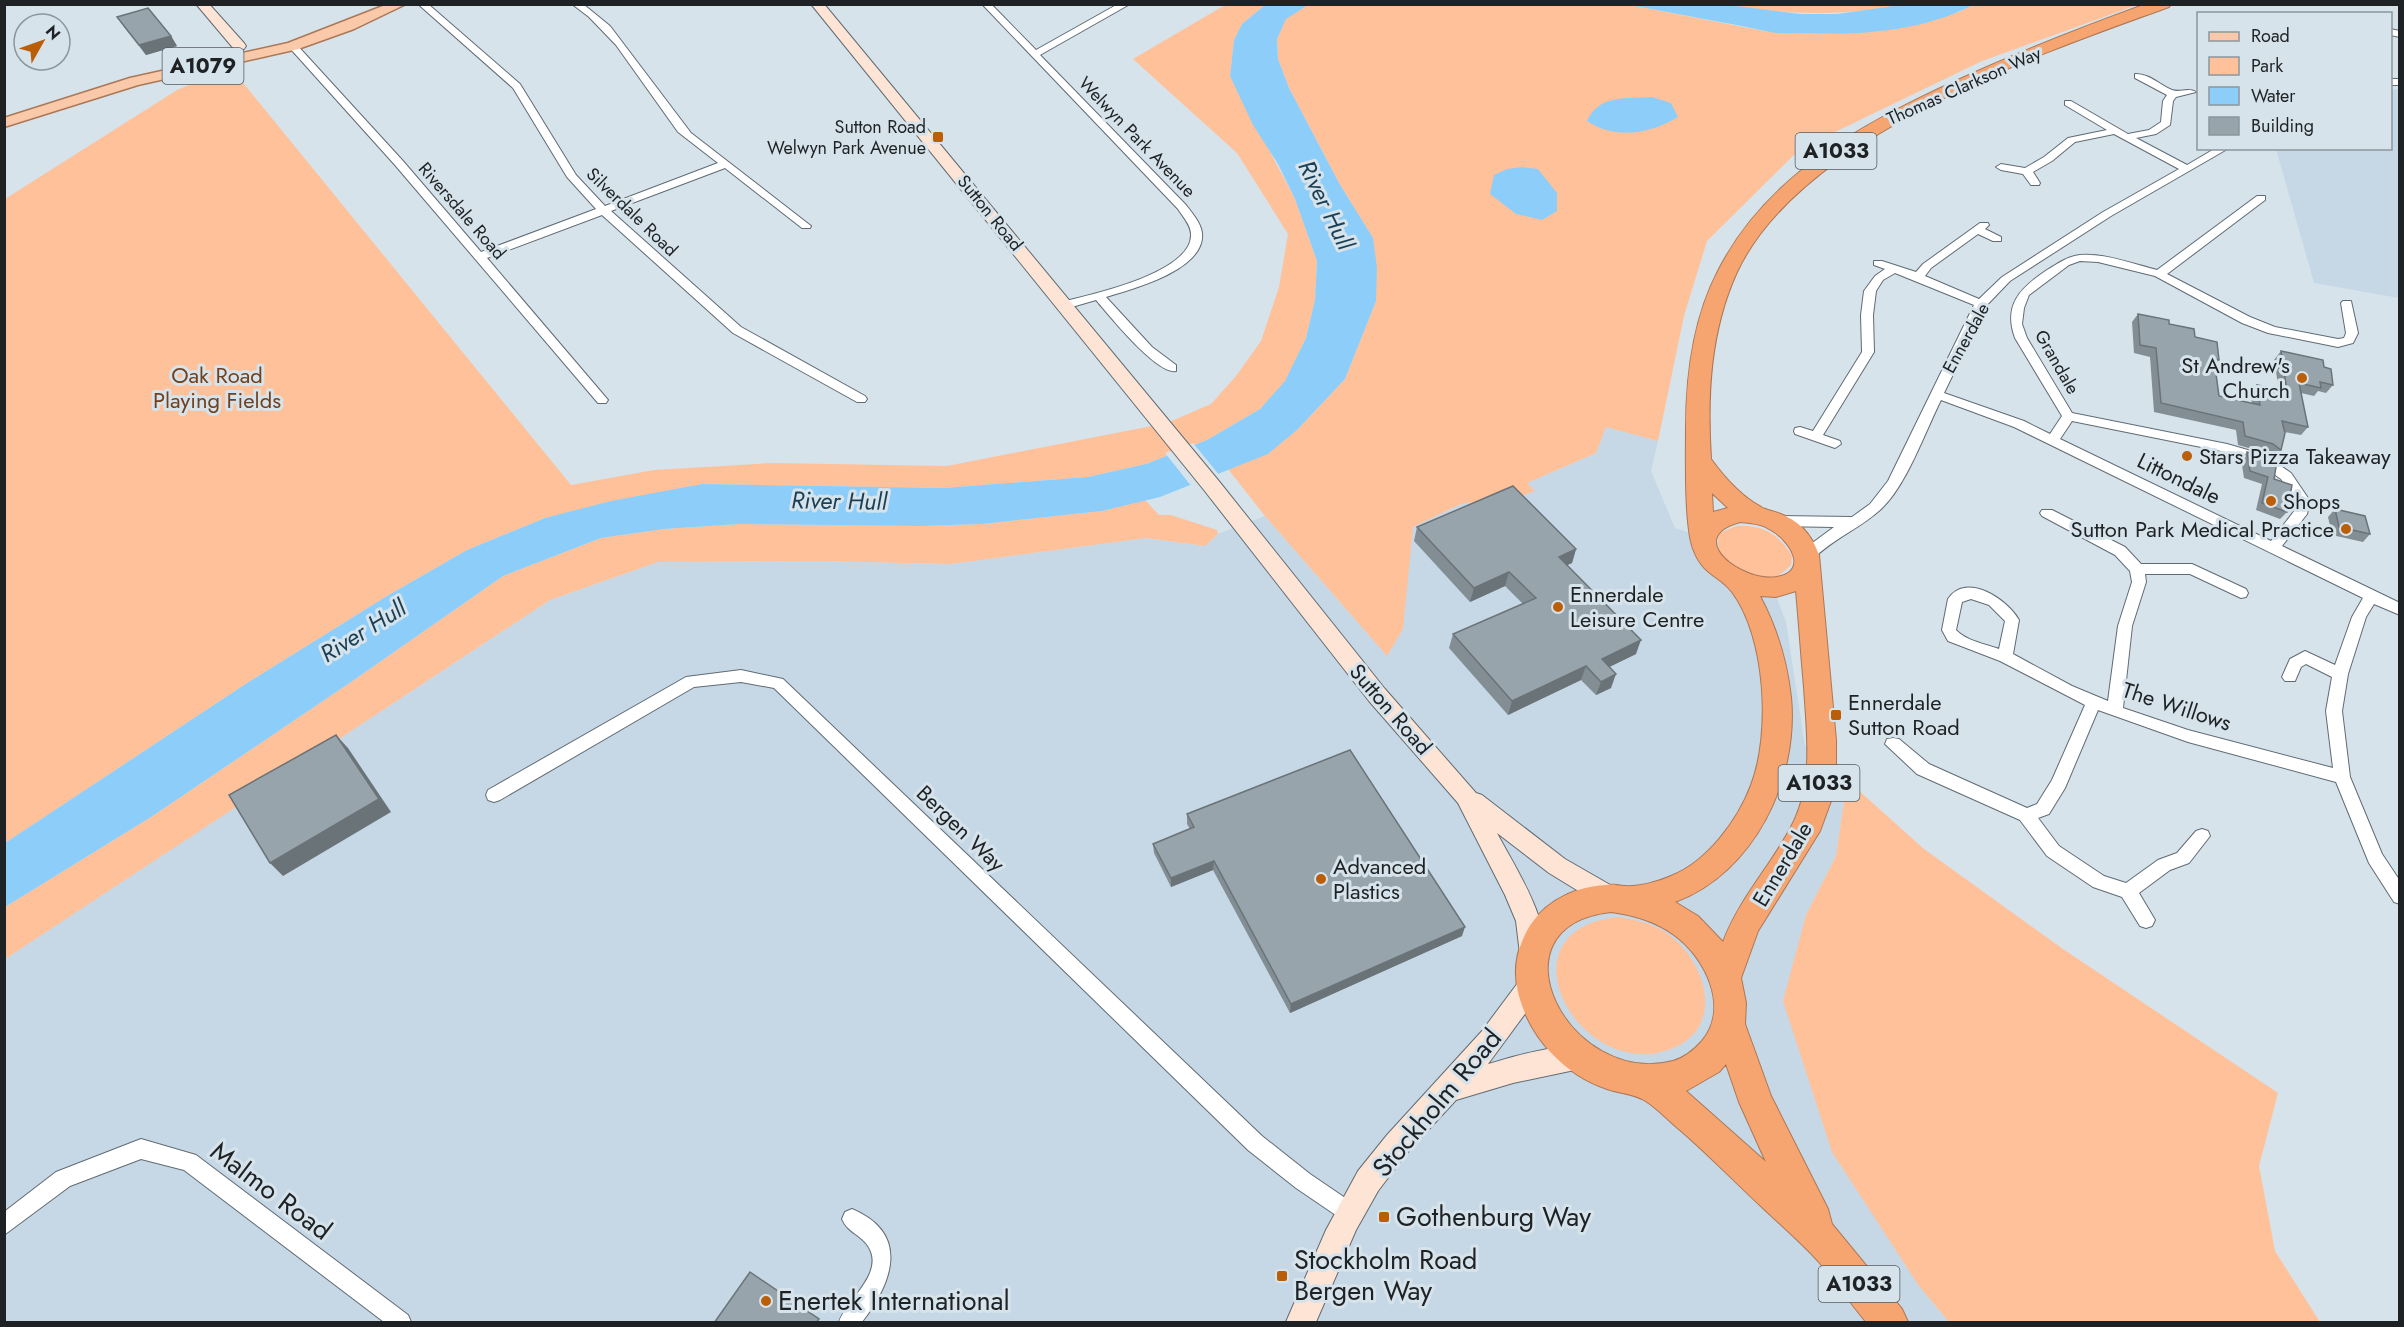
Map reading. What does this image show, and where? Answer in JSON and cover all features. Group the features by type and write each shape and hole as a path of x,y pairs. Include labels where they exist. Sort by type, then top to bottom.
{"highway":[{"name":"Thomas Clarkson Way","path":"1700,462 1696,411 1700,370 1711,315 1724,280 1739,251 1752,231 1783,195 1833,153 1895,116 2006,65 2163,4"},
{"path":"1700,462 1716,484 1735,503 1765,518 1797,537 1807,562 1800,577 1789,584 1774,587 1740,582 1710,562 1702,546 1702,535 1715,519 1726,515 1765,518"},
{"name":"A1033","path":"1700,462 1702,535"},
{"name":"Ennerdale","path":"1725,977 1745,924 1805,831 1816,801 1822,770 1822,740 1807,562"},
{"name":"A1033","path":"1621,899 1658,894 1696,879 1722,857 1757,811 1772,770 1777,734 1776,681 1766,635 1750,598 1740,582"},
{"path":"1621,899 1661,910 1688,927 1710,950 1725,977 1731,1002 1729,1026 1719,1050 1700,1067 1676,1078 1647,1081 1612,1074 1580,1058 1557,1036 1540,1011 1532,969 1542,931 1560,913 1583,902 1621,899"},
{"name":"A1033","path":"1729,1026 1756,1102 1790,1175 1829,1246"},
{"name":"A1033","path":"1647,1081 1696,1121 1829,1246 1889,1323"}],"main road":[{"name":"A1079","path":"4,123 25,111 130,71 239,46 307,26 369,4"},
{"name":"A1079","path":"4,113 25,111 135,81 293,46 400,4"},
{"path":"307,26 328,34"}],"street":[{"path":"202,4 239,46"},
{"name":"Silverdale Road","path":"422,4 518,86 572,177 603,210 737,330 861,399"},
{"path":"576,4 589,12 638,66 676,123 692,140 806,226"},
{"name":"Sutton Road","path":"817,4 1211,485 1377,695 1466,796 1516,892 1528,921 1532,969"},
{"name":"Welwyn Park Avenue","path":"986,4 1182,207 1193,223 1198,237 1194,249 1186,260 1165,273 1065,305"},
{"path":"1035,54 1126,4"},
{"name":"Riversdale Road","path":"293,46 399,163 602,400"},
{"path":"2138,76 2173,94 2191,92"},
{"path":"2128,136 2152,132 2166,123 2168,101 2173,94"},
{"path":"2068,103 2114,131 2128,136 2149,150 2188,169"},
{"path":"2001,167 2027,171 2048,159 2072,140 2114,131"},
{"name":"Ennerdale","path":"1807,562 1822,541 1871,510 1883,499 1894,483 1982,304 2006,279 2056,245 2221,150"},
{"path":"479,257 726,164"},
{"path":"2027,171 2035,183"},
{"path":"2158,274 2261,198"},
{"path":"1918,277 1928,266 1981,227 1997,239"},
{"name":"Grandale","path":"2273,548 2302,511 2303,501 2286,476 2260,458 2227,448 2068,416 2021,338 2016,324 2018,308 2024,294 2037,282 2065,263 2079,258 2098,259 2158,274 2246,320 2272,330 2338,343 2349,340 2352,333 2347,303"},
{"path":"1878,264 1918,277 1982,304"},
{"path":"1817,435 1868,352 1867,315 1870,291 1879,278 1894,269"},
{"path":"1097,295 1148,350 1172,368"},
{"name":"Littondale","path":"1936,394 2019,424 2052,439 2400,610"},
{"name":"Grandale","path":"2052,439 2060,432 2068,416"},
{"path":"1800,431 1817,435 1836,444"},
{"path":"2047,513 2120,551 2137,569 2139,582 2125,626 2115,711"},
{"name":"Ennerdale","path":"1765,518 1824,523 1853,520"},
{"path":"2137,569 2192,569 2241,593"},
{"name":"The Willows","path":"2005,657 2012,620 2003,607 1977,592 1964,592 1955,599 1949,630 1953,637 2005,657 2067,690 2115,711 2188,736 2342,777"},
{"path":"2371,596 2360,617 2340,674 2334,711 2342,777 2375,858 2400,897"},
{"path":"2290,677 2295,663 2305,657 2340,674"},
{"name":"Bergen Way","path":"494,795 691,681 741,676 778,683 1255,1143 1303,1182 1350,1213"},
{"path":"2026,815 2043,809 2059,783 2094,702"},
{"path":"1893,744 1923,770 2026,815 2053,851 2099,882 2128,891 2146,920"},
{"path":"1466,796 1557,866 1621,899"},
{"path":"2128,891 2164,864 2183,858 2202,836"},
{"name":"Stockholm Road","path":"1302,1322 1350,1213 1380,1164 1414,1122 1447,1090 1504,1024 1532,969"},
{"path":"1447,1090 1531,1064 1580,1058"},
{"name":"Malmo Road","path":"4,1225 63,1179 141,1149 189,1162 401,1323"},
{"path":"849,1323 872,1291 882,1264 877,1241 852,1220"}],"shaded area":[{"path":"2399,89 2399,298 2314,283 2276,150 2392,150 2392,90"},
{"path":"1606,426 1658,441 1651,471 1675,528 1716,541 1769,578 1786,622 1805,746 1847,780 1836,856 1806,915 1919,1286 1949,1322 5,1322 4,959 550,600 658,562 821,561 951,564 1146,538 1205,546 1218,534 1265,516 1387,656 1412,527 1461,504 1524,495 1534,490 1527,483 1596,453"}],"green space":[{"name":"Oak Road Playing Fields","path":"1225,5 1265,5 1242,24 1234,40 1230,76 1295,199 1317,261 1315,300 1306,338 1285,382 1260,409 1207,440 1146,464 1088,477 944,488 702,484 545,518 467,550 387,596 247,683 5,843 5,199 177,90 196,82 190,74 235,73 571,485 654,470 772,463 947,466 1167,423 1211,404 1236,376 1261,341 1279,287 1288,234 1237,153 1133,59"},
{"path":"1308,5 1630,5 1769,32 1826,34 1870,31 1929,21 1973,5 2137,5 1982,61 1800,149 1707,241 1684,316 1658,441 1606,427 1596,453 1527,483 1535,491 1524,495 1461,504 1413,527 1403,629 1387,656 1265,516 1228,469 1268,453 1297,430 1345,379 1376,301 1373,238 1339,183 1289,88 1278,59 1277,39 1286,18"},
{"path":"1729,5 1901,5 1858,11 1815,13 1773,11"},
{"path":"1145,500 1159,515 1171,515 1217,530 1218,534 1205,546 1146,538 951,564 821,561 658,562 550,600 5,959 5,907 151,817 503,576 601,538 664,529 739,524 920,526 982,524 1102,511"},
{"path":"1736,526 1762,529 1775,536 1792,556 1791,565 1777,576 1761,579 1732,568 1720,552 1718,543 1720,533"},
{"path":"1847,780 1924,849 2063,949 2278,1093 2259,1166 2275,1251 2320,1322 1949,1322 1919,1286 1832,1152 1783,1001 1806,915 1836,856"},
{"path":"1617,917 1642,922 1665,932 1691,958 1700,975 1705,1009 1700,1025 1689,1039 1671,1049 1638,1054 1607,1045 1582,1026 1564,1001 1556,974 1561,948 1581,928"}],"water":[{"name":"River Hull","path":"1265,5 1308,5 1286,19 1277,39 1278,59 1289,88 1339,183 1373,238 1377,268 1376,301 1345,379 1297,430 1268,454 1160,497 1102,511 982,524 920,526 739,524 664,529 601,538 503,576 151,817 5,907 5,843 247,683 387,596 467,550 545,518 611,501 702,484 944,488 1088,477 1146,464 1207,440 1260,409 1285,381 1306,338 1315,300 1317,261 1295,199 1278,164 1253,125 1230,76 1234,40 1242,24"},
{"path":"1630,5 1729,5 1800,14 1837,14 1901,5 1973,5 1953,14 1910,27 1864,33 1819,34 1773,33"},
{"path":"1652,97 1671,103 1678,117 1644,131 1621,133 1609,131 1587,121 1592,112 1606,102 1623,98"},
{"path":"1523,167 1538,169 1557,193 1557,211 1542,220 1516,214 1490,194 1494,175 1507,169"}],"pier":[{"path":"1193,443 1220,476 1192,487 1165,453"}],"building":[{"path":"148,8 171,36 139,45 117,17"},
{"path":"2138,314 2169,320 2169,324 2194,329 2195,337 2217,342 2219,360 2214,359 2219,396 2260,405 2257,385 2287,391 2281,351 2323,360 2324,367 2331,369 2333,385 2320,382 2321,388 2299,383 2308,427 2282,421 2285,433 2281,450 2273,444 2245,436 2243,422 2161,403 2156,348 2140,345"},
{"path":"2247,452 2260,456 2276,467 2274,479 2292,485 2287,512 2262,503 2268,477 2250,471"},
{"name":"Ennerdale Leisure Centre","path":"1513,486 1576,549 1559,557 1641,640 1602,659 1616,674 1601,682 1586,666 1512,701 1453,634 1536,598 1509,572 1474,588 1417,527"},
{"path":"2335,509 2365,516 2370,534 2339,527"},
{"path":"336,735 379,799 270,863 229,795"},
{"name":"Advanced Plastics","path":"1350,750 1465,927 1291,1004 1214,861 1171,878 1153,844 1194,827 1187,814"},
{"name":"Enertek International","path":"750,1272 819,1319 816,1323 714,1323"}],"place":[{"name":"Sutton Road Welwyn Park Avenue","path":"938,137"},
{"name":"St Andrew's Church","path":"2302,378"},
{"name":"Stars Pizza Takeaway","path":"2187,456"},
{"name":"Shops","path":"2271,501"},
{"name":"Sutton Park Medical Practice","path":"2346,529"},
{"name":"Ennerdale Leisure Centre","path":"1558,607"},
{"name":"Ennerdale Sutton Road","path":"1836,715"},
{"name":"Advanced Plastics","path":"1321,879"},
{"name":"Gothenburg Way","path":"1384,1217"},
{"name":"Stockholm Road Bergen Way","path":"1282,1276"},
{"name":"Enertek International","path":"766,1301"}]}
